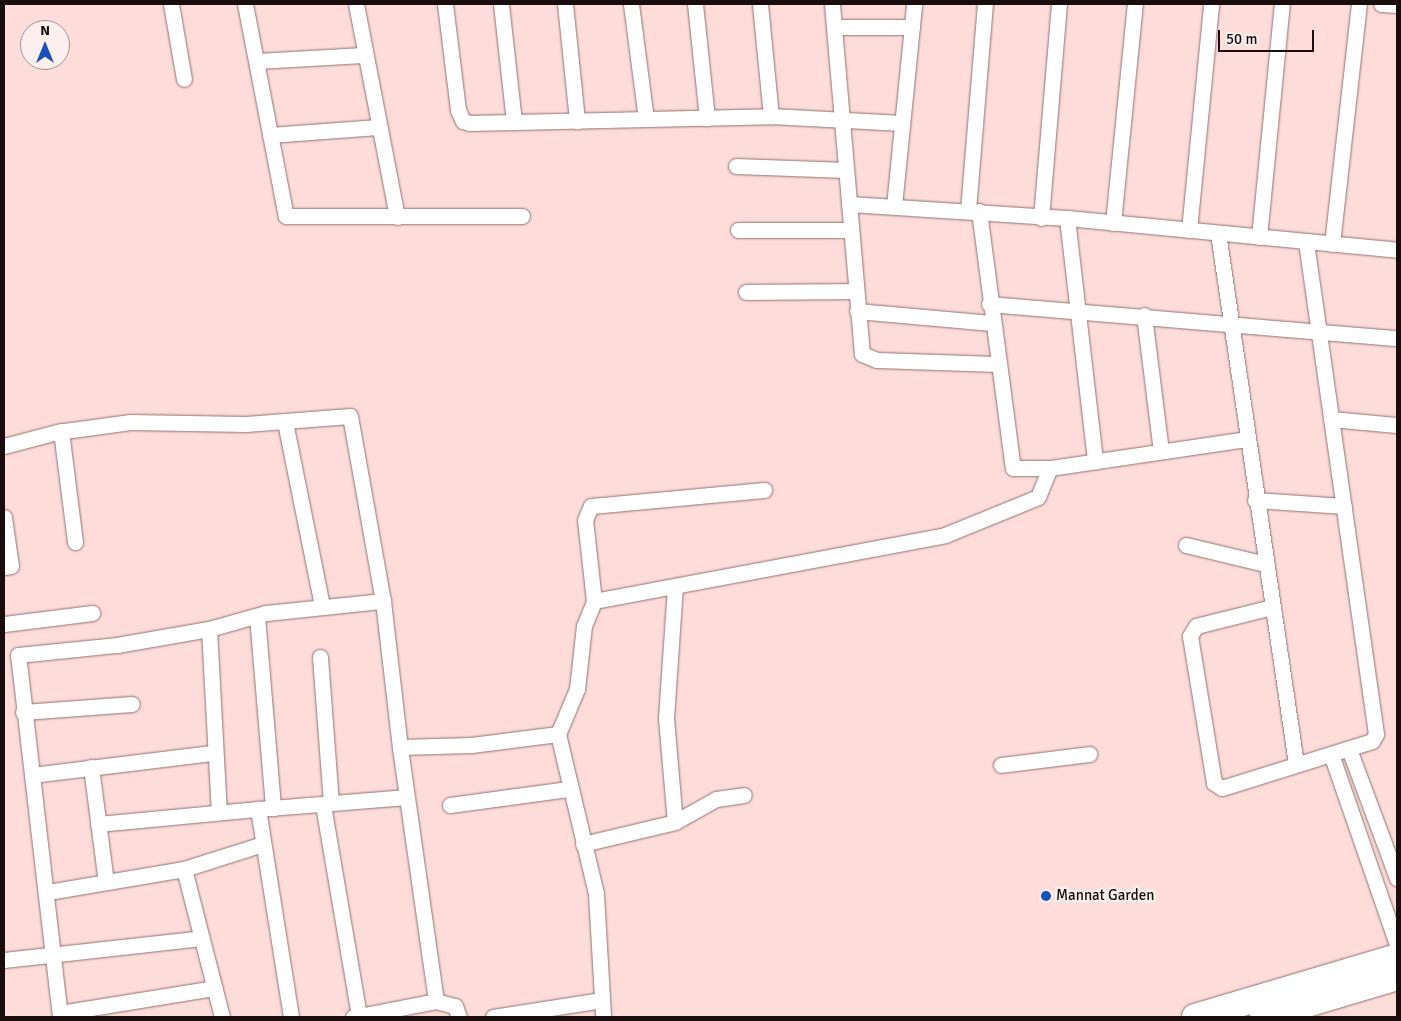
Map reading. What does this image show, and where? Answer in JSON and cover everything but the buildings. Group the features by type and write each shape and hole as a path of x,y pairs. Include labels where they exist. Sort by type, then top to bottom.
{"highway":[{"path":"1195,1017 1397,957"},
{"path":"1263,1017 1397,977"}],"street":[{"path":"171,4 184,79"},
{"path":"245,4 286,216 522,216"},
{"path":"356,4 363,55 397,217"},
{"path":"445,4 463,121 577,121 771,116 841,118 902,123"},
{"path":"501,4 514,122"},
{"path":"564,4 577,121"},
{"path":"631,4 646,119"},
{"path":"695,4 707,118"},
{"path":"760,4 771,116"},
{"path":"832,4 859,348 868,358 996,364"},
{"path":"894,206 914,4"},
{"path":"985,4 974,211 989,304 1010,462 1018,470 1050,468 1247,439"},
{"path":"1041,218 1059,4"},
{"path":"1113,223 1135,4"},
{"path":"1189,230 1211,4"},
{"path":"1259,238 1282,4"},
{"path":"1332,244 1359,4"},
{"path":"1381,4 1397,5"},
{"path":"834,27 912,27"},
{"path":"257,61 363,55"},
{"path":"270,135 378,127"},
{"path":"736,166 846,170"},
{"path":"849,204 974,211 1041,218 1067,218 1397,250"},
{"path":"1067,218 1076,310 1095,461"},
{"path":"738,230 851,230"},
{"path":"1218,233 1265,564 1296,764"},
{"path":"1272,607 1196,626 1190,641 1217,787 1372,741 1377,726 1306,242"},
{"path":"746,292 856,291"},
{"path":"989,304 1232,322 1397,338"},
{"path":"857,311 991,323"},
{"path":"1144,315 1161,451"},
{"path":"4,446 61,431 166,420 285,422 350,416 383,601 406,797 436,1001"},
{"path":"1331,419 1397,425"},
{"path":"285,422 322,605"},
{"path":"61,431 76,542"},
{"path":"594,601 944,534 1038,497 1050,468"},
{"path":"603,1017 596,894 568,789 558,734 575,696 584,626 594,601 585,520 591,506 764,490"},
{"path":"1256,500 1344,506"},
{"path":"4,517 11,566 4,567"},
{"path":"1186,545 1265,564"},
{"path":"675,586 666,718 675,822"},
{"path":"214,988 60,1015 56,955 48,892 23,712 11,656 209,629 257,616 322,605 383,601"},
{"path":"4,624 92,613"},
{"path":"257,616 274,808"},
{"path":"209,629 212,753 219,812"},
{"path":"320,657 327,804 356,1017 386,1014 436,1001 455,1006 459,1017"},
{"path":"23,712 132,704"},
{"path":"400,747 471,745 558,734"},
{"path":"1349,749 1397,878"},
{"path":"32,775 212,753"},
{"path":"1001,765 1089,754"},
{"path":"1331,754 1397,946"},
{"path":"91,767 106,882"},
{"path":"450,805 568,789"},
{"path":"583,844 675,822 716,799 744,795"},
{"path":"98,824 406,797"},
{"path":"258,809 291,1017"},
{"path":"48,892 184,868 263,844"},
{"path":"184,868 222,1017"},
{"path":"4,960 202,938"},
{"path":"492,1017 602,1000"}],"place":[{"name":"Mannat Garden","path":"1046,896"}]}
